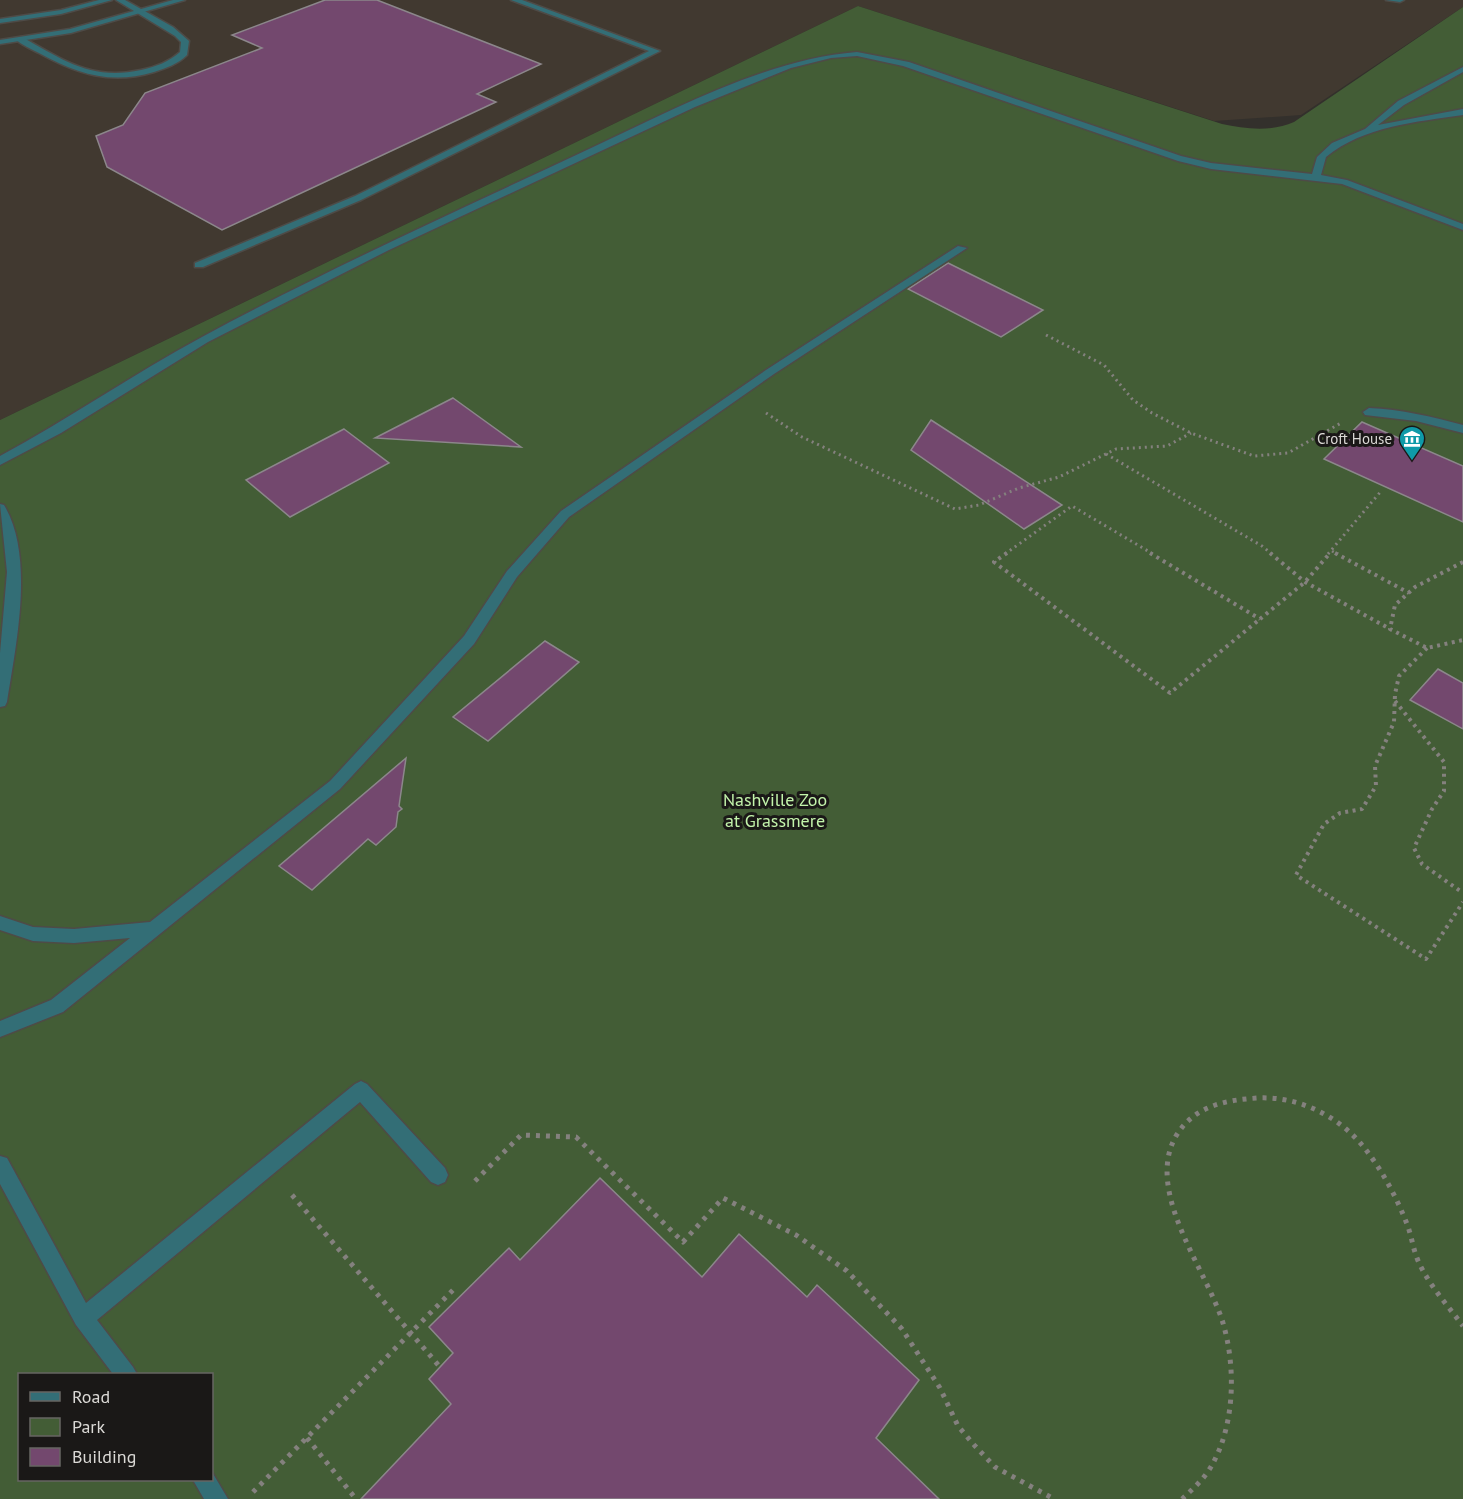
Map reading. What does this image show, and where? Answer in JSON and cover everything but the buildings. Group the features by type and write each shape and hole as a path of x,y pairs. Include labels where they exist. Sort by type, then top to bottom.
{"street":[{"path":"0,21 61,12 108,0"},
{"path":"19,39 80,71 104,78 149,70 175,60 184,52 185,41 177,33 138,13 120,0"},
{"path":"0,42 71,31 181,0"},
{"path":"200,265 358,198 656,51 515,0"},
{"path":"1390,0 1400,0"},
{"path":"0,461 57,430 204,340 386,248 692,105 788,66 831,56 857,54 906,64 1178,158 1239,170 1316,177 1355,186 1463,227"},
{"path":"1363,133 1401,103 1463,69"},
{"path":"1316,177 1322,156 1348,138 1412,120 1463,112"},
{"path":"0,1029 57,1006 335,785 469,640 512,574 565,514 753,383 962,248"},
{"path":"1369,412 1413,415 1463,429"},
{"path":"0,508 7,516 12,555 11,629 0,702"},
{"path":"0,923 33,934 74,936 152,929"},
{"path":"83,1318 361,1090 438,1174"},
{"path":"0,1165 83,1318 125,1373"},
{"path":"205,1481 217,1499"}],"path":[{"path":"1046,335 1104,365 1133,400 1152,413 1191,433 1254,456 1277,456 1298,449 1344,421 1369,412"},
{"path":"753,383 762,410 782,425 922,495 955,509 979,505 1019,488 1059,477 1116,449 1167,446 1191,433"},
{"path":"1106,454 1262,546 1305,582 1427,648"},
{"path":"1261,619 1072,506 994,562 1170,693 1261,619 1305,582 1382,490"},
{"path":"1332,551 1409,593"},
{"path":"1390,629 1395,605 1409,593 1463,562"},
{"path":"1463,640 1427,648 1399,676 1394,722 1375,766 1376,786 1362,809 1340,813 1324,824 1296,874 1426,959 1463,902"},
{"path":"1395,701 1444,762 1444,791 1427,818 1414,848 1422,864 1463,893"},
{"path":"1182,1499 1213,1464 1230,1413 1231,1363 1223,1323 1204,1275 1182,1232 1169,1192 1166,1167 1172,1137 1192,1115 1226,1101 1256,1097 1294,1102 1326,1113 1342,1125 1358,1138 1381,1170 1406,1221 1420,1266 1463,1326"},
{"path":"438,1174 459,1197 521,1136 576,1137 682,1242 723,1198 796,1234 847,1271 902,1329 940,1388 958,1426 988,1460 995,1467 1054,1499"},
{"path":"267,1167 440,1367"},
{"path":"245,1499 455,1288"},
{"path":"307,1438 356,1499"}],"shaded area":[{"path":"0,0 1463,0 1463,7 1301,115 1214,121 858,6 0,420"}],"green space":[{"name":"Nashville Zoo at Grassmere","path":"858,6 1222,124 1258,129 1294,122 1463,7 1463,1499 0,1499 0,420"}],"place":[{"name":"Croft House","path":"1412,462"}]}
